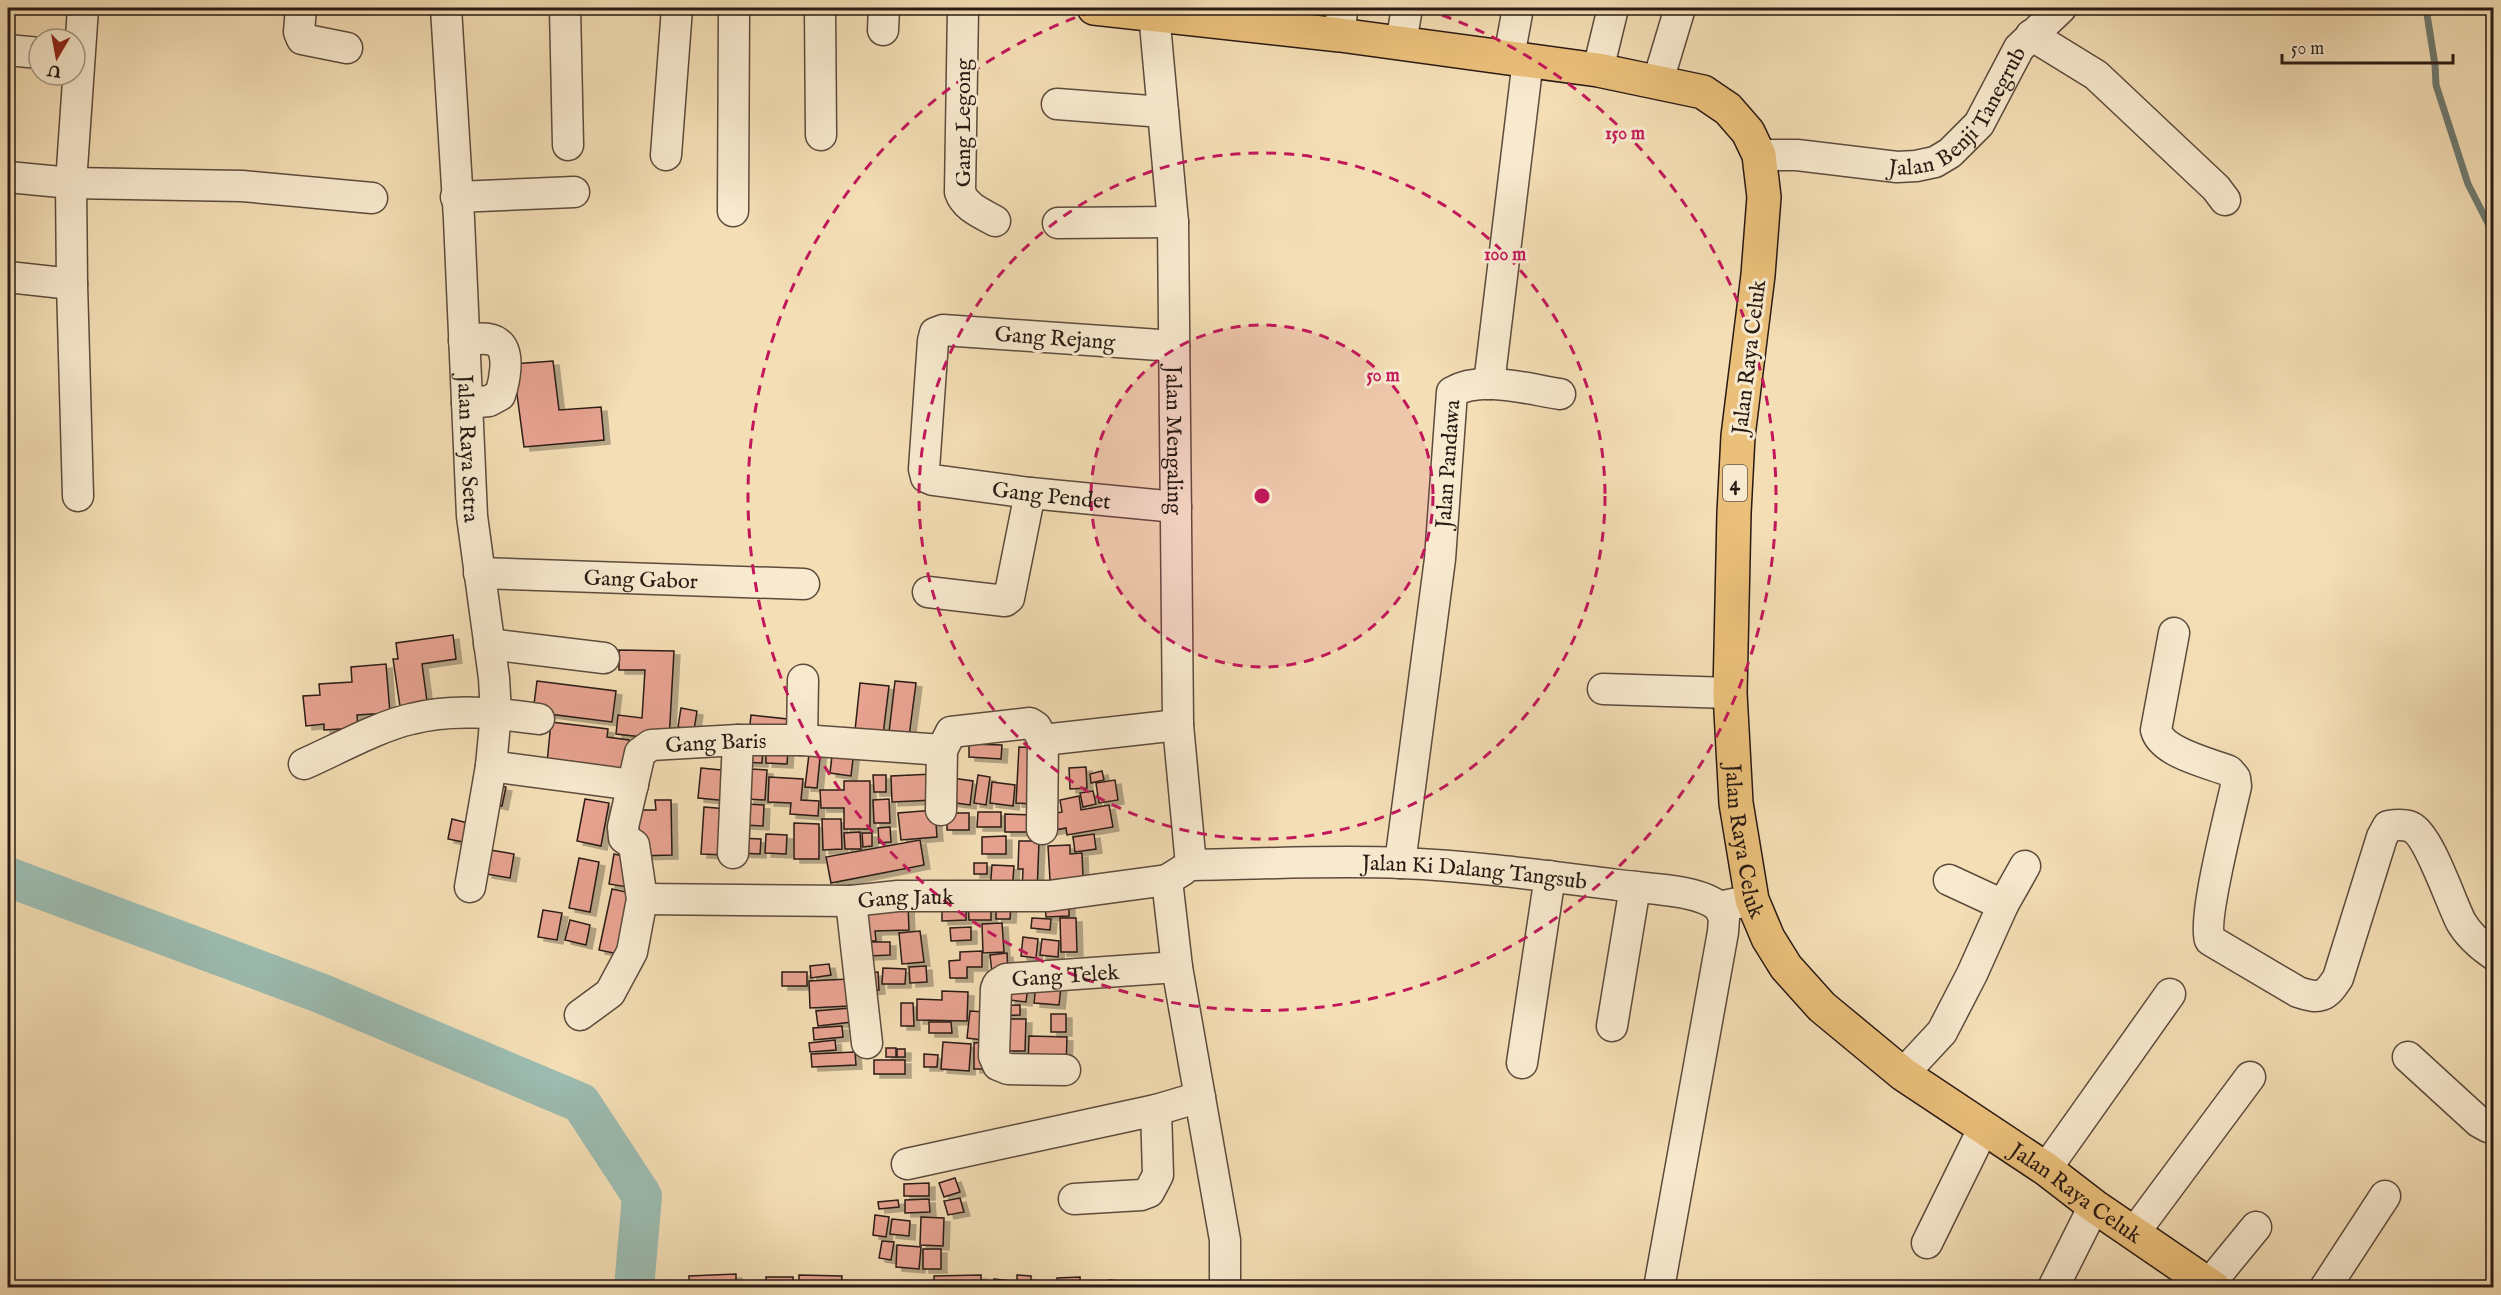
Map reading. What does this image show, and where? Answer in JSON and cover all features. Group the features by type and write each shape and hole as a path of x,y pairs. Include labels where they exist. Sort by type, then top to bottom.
{"highway":[{"name":"Jalan Raya Celuk","path":"1094,8 1154,13 1341,20 1401,43 1598,70 1658,81 1702,92 1728,109 1748,132 1759,155 1764,196 1758,275 1738,436 1730,693 1736,803 1752,900 1768,938 1786,967 1822,1007 1904,1074 2046,1169 2094,1206 2209,1286"}],"street":[{"path":"81,27 83,8"},
{"path":"301,8 299,32 302,39 347,48"},
{"name":"Jalan Raya Setra","path":"446,8 472,516 494,678 496,712 491,766 470,887"},
{"path":"565,8 568,145"},
{"path":"666,155 677,8"},
{"path":"733,211 734,8"},
{"path":"820,8 821,135"},
{"name":"Gang Legong","path":"963,8 960,192 967,205 995,221"},
{"path":"1401,43 1407,8"},
{"name":"Jalan Pandawa","path":"1400,863 1440,559 1451,396 1452,392 1464,387 1489,384 1518,59 1518,8"},
{"path":"1598,70 1613,8"},
{"path":"1658,81 1680,8"},
{"name":"Jalan Benji Tanegrub","path":"1759,155 1797,155 1897,167 1935,162 1950,153 1979,124 2019,48 2031,34 2061,8"},
{"name":"Jalan Mengaling","path":"1154,13 1173,222 1179,872 1177,967 1225,1240 1225,1287"},
{"path":"2031,34 2096,75 2216,188 2225,200"},
{"path":"8,50 27,52"},
{"path":"76,87 71,183 78,496"},
{"path":"1057,104 1163,112"},
{"path":"8,177 71,183 242,186 372,198"},
{"path":"456,197 574,192"},
{"path":"1058,223 1173,222"},
{"path":"8,277 72,284"},
{"name":"Gang Rejang","path":"926,477 924,469 935,333 943,330 1174,346"},
{"path":"1489,384 1560,393"},
{"name":"Gang Pendet","path":"926,477 933,480 1030,493 1176,507"},
{"path":"928,592 1005,601 1009,598 1030,493"},
{"name":"Gang Gabor","path":"479,573 804,584"},
{"path":"2174,633 2156,730 2158,738 2167,746 2229,771 2235,778 2236,786 2210,912 2207,934 2210,940 2298,992 2321,996 2329,992 2338,978 2382,837 2388,826 2401,825 2411,827 2420,834 2462,923 2478,944 2493,955"},
{"path":"489,644 604,658"},
{"path":"802,740 803,680"},
{"path":"1603,689 1730,693"},
{"path":"304,764 409,719 441,714 496,712 539,719"},
{"path":"941,810 942,750 946,738 956,730 1025,722 1036,727 1043,740 1042,829"},
{"path":"1043,740 1178,725"},
{"path":"733,853 738,740"},
{"name":"Gang Baris","path":"580,1015 610,993 628,963 635,940 642,899 634,845 624,838 623,827 640,753 651,745 738,740 802,740 942,750"},
{"path":"491,766 633,785"},
{"name":"Jalan Ki Dalang Tangsub","path":"1179,872 1400,863 1550,876 1635,887 1699,896 1710,899 1719,907"},
{"path":"1904,1074 1942,1032 1972,974 2003,905 2025,866"},
{"name":"Gang Jauk","path":"642,899 851,901 898,896 1049,896 1179,872"},
{"path":"1522,1063 1550,876"},
{"path":"1949,880 2003,905"},
{"path":"1612,1026 1635,887"},
{"path":"1659,1287 1724,932 1724,918 1719,907 1752,900"},
{"path":"851,901 867,1043"},
{"name":"Gang Telek","path":"1065,1070 1008,1069 998,1065 994,1056 998,984 1006,979 1177,967"},
{"path":"2046,1169 2170,994"},
{"path":"2408,1058 2479,1122 2488,1127 2493,1126"},
{"path":"2134,1233 2250,1077"},
{"path":"907,1164 1156,1110 1200,1097"},
{"path":"1074,1199 1141,1195 1149,1192 1158,1175 1156,1110"},
{"path":"1927,1243 1983,1128"},
{"path":"2325,1287 2385,1196"},
{"path":"2053,1287 2094,1206"},
{"path":"2209,1286 2256,1227"}],"building":[{"path":"553,361 559,410 601,407 604,440 524,447 513,364"},
{"path":"453,635 456,659 422,664 428,709 401,713 393,659 398,659 396,643"},
{"path":"619,650 674,651 669,740 616,734 618,715 642,718 645,670 619,670"},
{"path":"386,664 390,713 357,715 358,728 324,730 324,724 306,726 303,696 320,695 319,684 352,682 351,667"},
{"path":"537,681 616,691 612,722 533,712"},
{"path":"895,681 916,683 908,744 888,741"},
{"path":"860,683 889,686 882,743 854,740"},
{"path":"681,708 697,711 694,730 678,727"},
{"path":"751,715 797,720 795,738 749,733"},
{"path":"551,722 608,729 607,737 629,740 624,782 546,773"},
{"path":"969,744 1002,745 1001,759 969,757"},
{"path":"763,746 762,763 741,762"},
{"path":"810,746 821,748 817,788 805,787"},
{"path":"766,747 788,748 787,764 766,763"},
{"path":"833,747 854,750 851,776 830,773"},
{"path":"1019,747 1039,748 1035,804 1016,803"},
{"path":"1086,767 1087,788 1070,789 1069,768"},
{"path":"701,768 731,771 729,801 698,798"},
{"path":"750,769 767,770 765,800 748,799"},
{"path":"1102,771 1104,780 1091,783 1090,774"},
{"path":"933,774 934,800 892,802 891,776"},
{"path":"873,775 886,775 886,792 874,792"},
{"path":"978,775 990,777 986,805 974,803"},
{"path":"769,777 803,779 801,800 819,801 818,816 790,814 791,803 768,802"},
{"path":"952,778 973,781 970,805 949,802"},
{"path":"1115,780 1118,800 1099,803 1096,783"},
{"path":"844,781 870,781 870,829 844,829 844,808 821,808 820,790 844,790"},
{"path":"992,782 1015,785 1013,806 990,803"},
{"path":"489,784 506,787 502,806 486,802"},
{"path":"1093,791 1096,804 1083,807 1080,793"},
{"path":"1079,796 1081,810 1109,805 1113,827 1067,835 1066,828 1050,831 1047,815 1062,812 1060,800"},
{"path":"585,799 609,803 601,846 577,841"},
{"path":"889,799 890,823 874,823 873,800"},
{"path":"655,800 671,800 672,855 640,856 638,810 656,810"},
{"path":"746,804 764,805 763,826 745,825"},
{"path":"704,807 728,809 725,855 701,854"},
{"path":"935,810 937,837 901,840 898,813"},
{"path":"978,812 1001,812 1001,827 977,827"},
{"path":"947,813 969,813 969,830 947,830"},
{"path":"1005,814 1035,815 1035,832 1005,832"},
{"path":"452,819 472,824 468,843 448,839"},
{"path":"822,819 841,819 842,849 823,850"},
{"path":"794,823 819,824 819,859 794,859"},
{"path":"890,827 891,842 879,843 878,828"},
{"path":"860,832 861,849 845,849 844,833"},
{"path":"862,833 872,833 872,846 863,847"},
{"path":"766,834 787,835 786,854 765,853"},
{"path":"1094,834 1096,849 1075,852 1073,837"},
{"path":"1006,836 1006,854 982,854 982,837"},
{"path":"738,838 761,839 760,854 738,853"},
{"path":"920,840 924,865 831,883 826,857"},
{"path":"1019,841 1039,841 1037,893 1022,892 1023,869 1018,869"},
{"path":"1070,845 1070,854 1082,853 1083,878 1050,880 1048,846"},
{"path":"490,850 514,854 510,878 486,874"},
{"path":"614,854 632,858 627,887 609,884"},
{"path":"579,858 599,862 590,912 569,908"},
{"path":"974,863 987,863 987,874 974,874"},
{"path":"992,865 1014,866 1012,892 990,891"},
{"path":"612,889 641,895 628,956 599,950"},
{"path":"1069,901 1069,916 1046,917 1045,902"},
{"path":"968,902 991,902 991,920 969,920"},
{"path":"966,903 966,920 942,921 942,904"},
{"path":"996,904 1011,905 1010,919 996,919"},
{"path":"908,906 909,930 875,931 876,941 859,941 868,907"},
{"path":"543,910 562,913 557,940 538,937"},
{"path":"1032,918 1051,919 1050,930 1031,928"},
{"path":"1060,918 1076,918 1077,952 1061,952"},
{"path":"570,920 590,925 586,945 565,940"},
{"path":"1002,923 1004,952 983,953 982,924"},
{"path":"971,927 971,940 951,941 950,928"},
{"path":"920,931 924,962 902,964 899,933"},
{"path":"1023,937 1038,939 1036,958 1021,956"},
{"path":"1042,939 1059,941 1058,957 1040,955"},
{"path":"867,942 890,942 890,955 868,956"},
{"path":"982,951 982,967 967,967 967,978 950,978 949,961 960,960 960,952"},
{"path":"1007,953 1008,972 992,973 990,955"},
{"path":"829,964 831,975 811,978 810,966"},
{"path":"926,966 927,982 910,983 909,967"},
{"path":"883,968 906,969 905,984 882,984"},
{"path":"782,972 807,972 807,986 782,986"},
{"path":"878,972 879,990 865,991 863,973"},
{"path":"848,979 849,1006 810,1008 809,981"},
{"path":"1011,984 1028,986 1026,1002 1009,1000"},
{"path":"1036,984 1061,986 1059,1005 1034,1003"},
{"path":"942,991 968,992 967,1021 917,1020 917,999 942,1000"},
{"path":"901,1003 913,1003 914,1026 901,1026"},
{"path":"1020,1005 1020,1015 1000,1016 1000,1006"},
{"path":"850,1008 852,1022 818,1026 816,1011"},
{"path":"970,1011 985,1012 982,1040 967,1038"},
{"path":"1051,1014 1066,1014 1066,1032 1051,1032"},
{"path":"1007,1019 1026,1019 1025,1051 1007,1051"},
{"path":"929,1022 951,1022 952,1033 929,1033"},
{"path":"842,1026 843,1037 814,1040 813,1028"},
{"path":"1029,1036 1067,1037 1066,1066 1028,1065"},
{"path":"835,1040 836,1050 810,1052 809,1043"},
{"path":"943,1042 971,1044 969,1071 941,1069"},
{"path":"987,1042 988,1069 974,1069 974,1043"},
{"path":"886,1048 896,1048 896,1057 886,1057"},
{"path":"897,1049 905,1049 905,1057 897,1057"},
{"path":"855,1052 856,1065 812,1067 811,1054"},
{"path":"924,1054 938,1055 937,1067 924,1067"},
{"path":"874,1060 905,1060 905,1074 874,1074"},
{"path":"955,1178 960,1192 944,1197 939,1183"},
{"path":"929,1183 929,1196 904,1196 904,1184"},
{"path":"960,1198 964,1212 948,1215 944,1201"},
{"path":"929,1199 930,1212 905,1213 905,1200"},
{"path":"898,1200 899,1207 879,1209 878,1202"},
{"path":"875,1215 889,1217 886,1237 873,1235"},
{"path":"921,1217 944,1218 943,1246 920,1245"},
{"path":"892,1219 910,1221 909,1236 890,1234"},
{"path":"882,1241 894,1242 891,1260 879,1258"},
{"path":"897,1245 921,1247 919,1269 896,1267"},
{"path":"923,1249 941,1249 941,1269 923,1269"},
{"path":"736,1274 736,1288 689,1288 689,1276"},
{"path":"799,1275 842,1276 841,1288 799,1288"},
{"path":"981,1275 981,1288 934,1288 934,1276"},
{"path":"1017,1275 1031,1276 1031,1284 1045,1285 1045,1288 1017,1288"},
{"path":"766,1277 793,1277 793,1288 766,1288"},
{"path":"1080,1277 1080,1288 1058,1288 1057,1278"},
{"path":"994,1279 1011,1281 1010,1288 994,1288"},
{"path":"1109,1280 1129,1282 1128,1288 1109,1288"},
{"path":"1085,1283 1102,1283 1102,1288 1085,1288"}],"waterway":[{"path":"2426,8 2436,85 2468,184 2494,235"},
{"path":"8,877 320,993 581,1103 642,1196 634,1288"}]}
